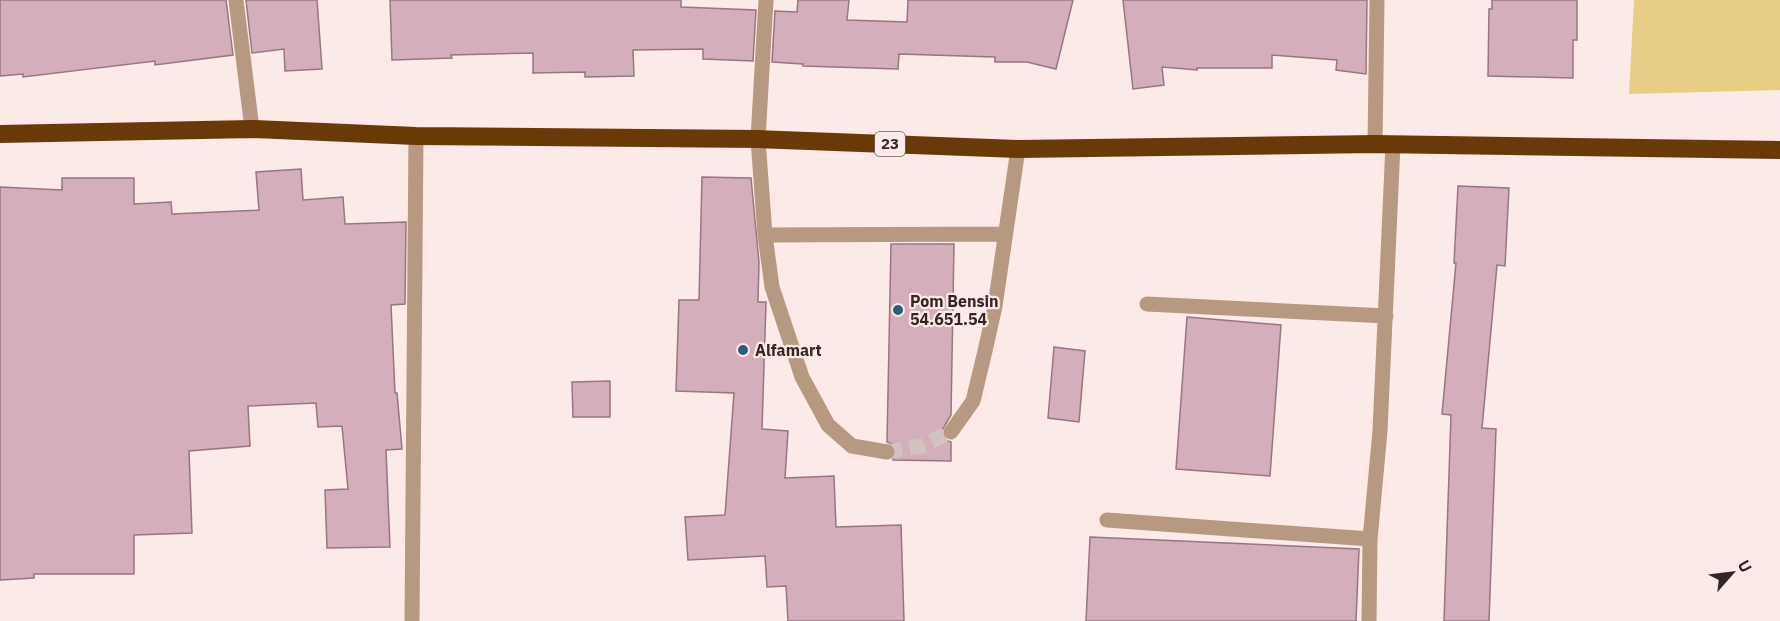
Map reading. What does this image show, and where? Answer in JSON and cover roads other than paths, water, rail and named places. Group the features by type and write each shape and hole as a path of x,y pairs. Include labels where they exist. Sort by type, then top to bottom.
{"highway":[{"name":"23","path":"0,134 252,129 416,136 758,139 1018,149 1393,144 1780,150"}],"street":[{"path":"236,0 252,129"},
{"path":"766,0 758,139 765,235 772,287 802,377 828,424 852,446 887,452"},
{"path":"1375,144 1377,0"},
{"path":"412,621 416,136"},
{"path":"1369,621 1370,539 1380,431 1393,144"},
{"path":"951,432 973,401 995,306 1018,149"},
{"path":"765,235 1005,234"},
{"path":"1147,304 1386,316"},
{"path":"1107,520 1370,539"}],"tunnel":[{"path":"887,452 921,446 951,432"}],"place":[{"name":"Pom Bensin 54.651.54","path":"898,310"},
{"name":"Alfamart","path":"743,350"}]}
